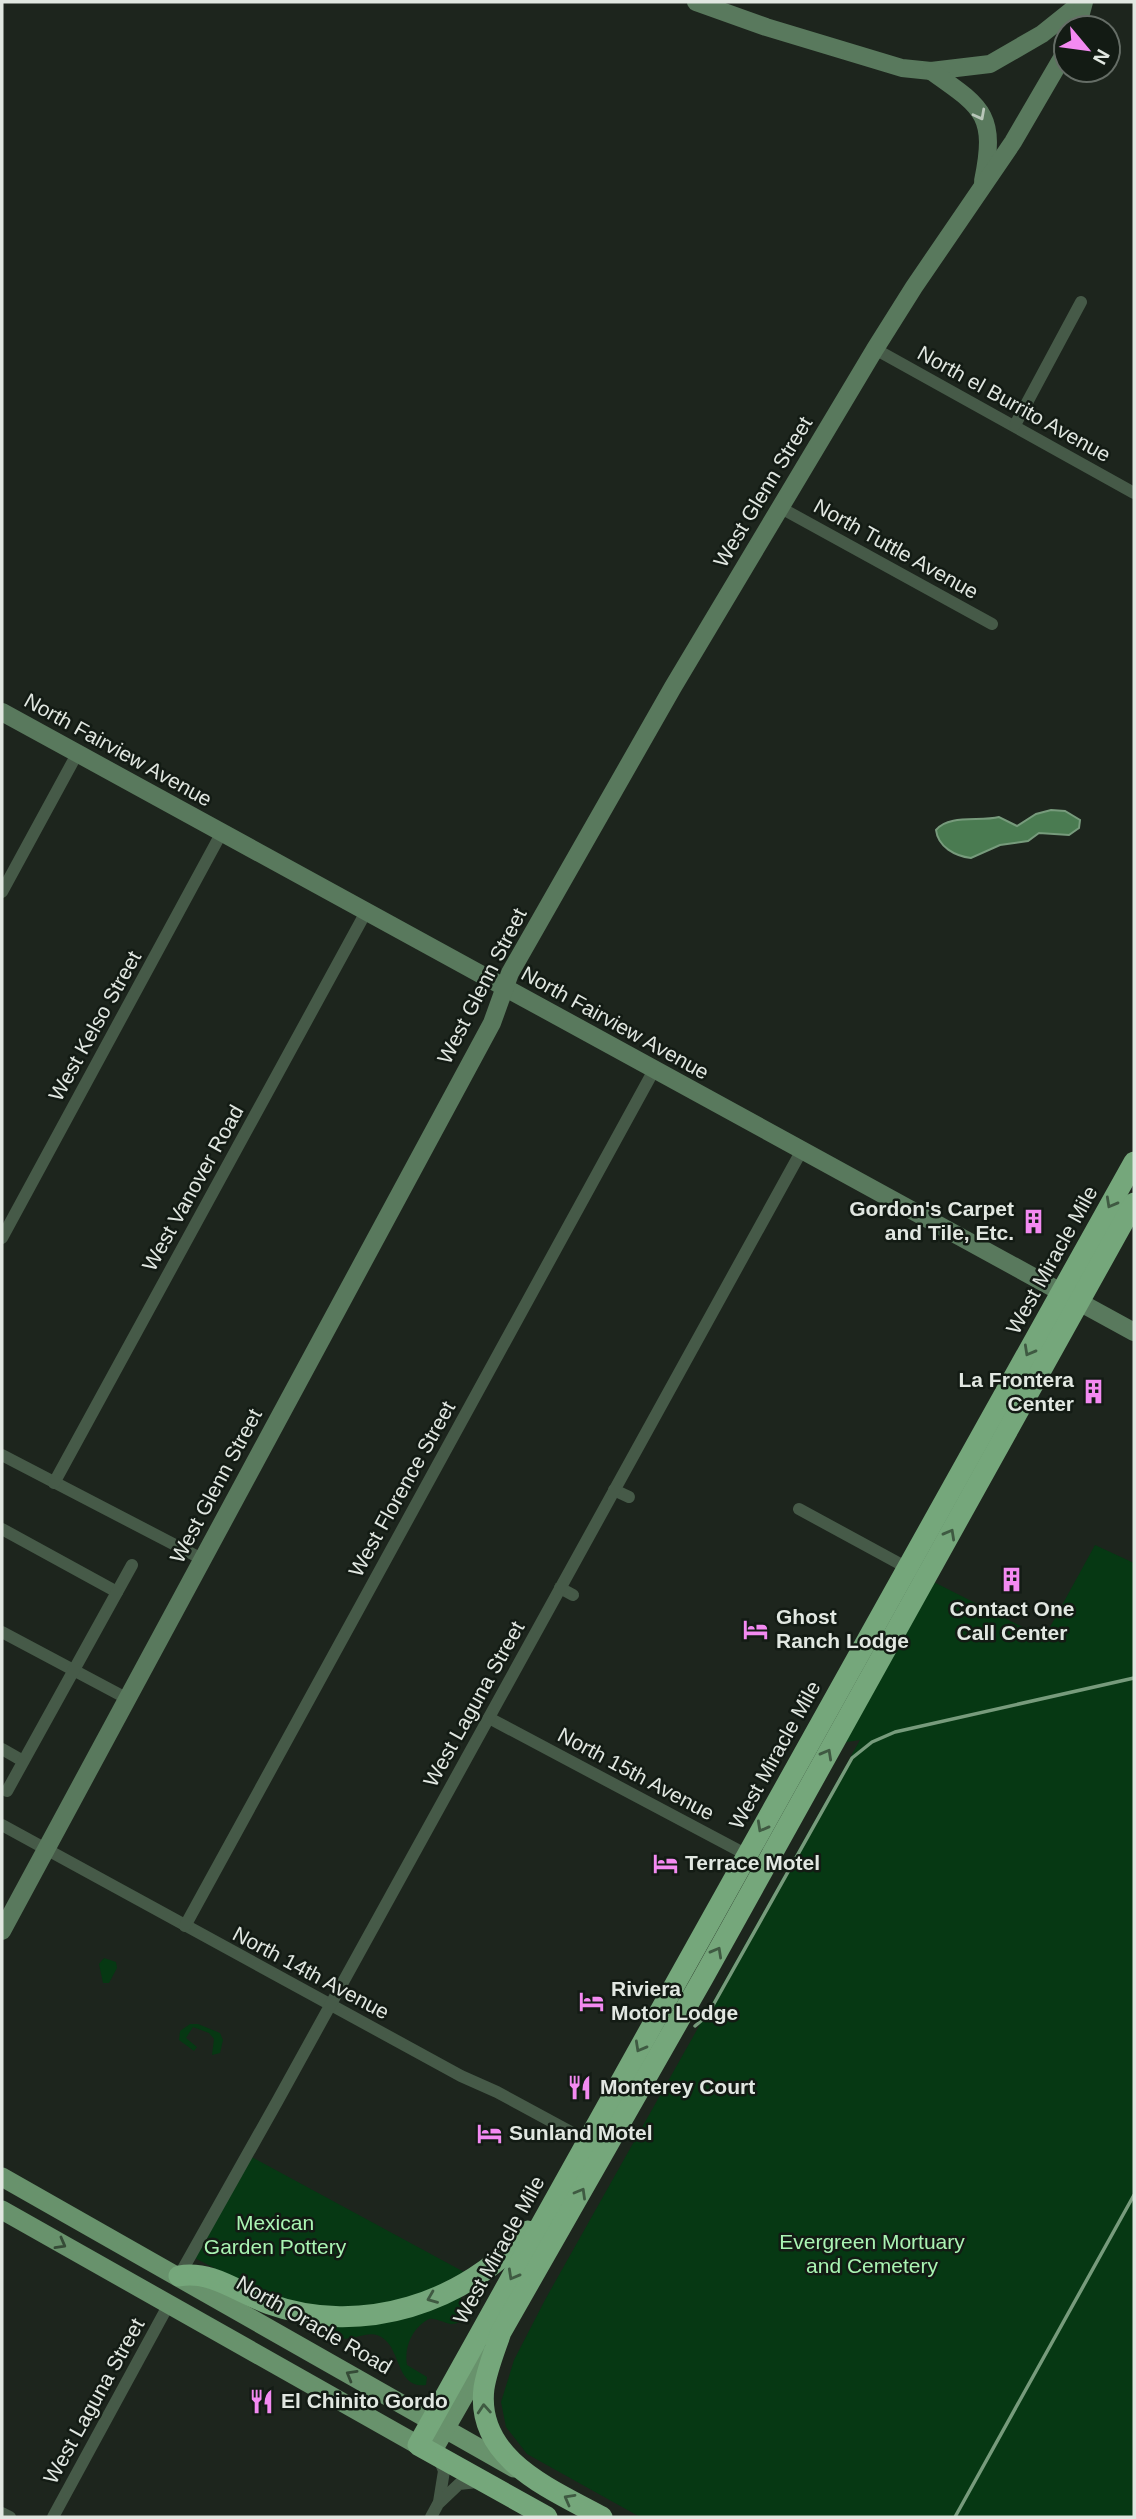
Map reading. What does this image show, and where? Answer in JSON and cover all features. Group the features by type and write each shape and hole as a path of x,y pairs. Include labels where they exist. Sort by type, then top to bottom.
{"highway":[{"name":"West Miracle Mile","path":"501,2332 596,2146 1071,1296 1134,1162"},
{"name":"West Miracle Mile","path":"1071,1296 1134,1203"},
{"name":"West Miracle Mile","path":"429,2451 439,2425 558,2194 596,2146"},
{"path":"179,2276 206,2276 260,2301 305,2314 330,2317 388,2312 435,2298 488,2268 520,2240 558,2194"},
{"path":"501,2332 484,2386 483,2412 499,2448 536,2480"},
{"path":"429,2451 547,2517"},
{"name":"North Oracle Road","path":"536,2480 602,2517"}],"main road":[{"name":"North Oracle Road","path":"2,2177 536,2480"},
{"path":"2,2210 429,2451"},
{"name":"West Miracle Mile","path":"439,2425 501,2332"}],"street":[{"path":"696,2 766,27 902,68 931,71 990,64 1042,34 1083,2"},
{"path":"931,71 970,98 985,117 989,142 982,188"},
{"name":"West Glenn Street","path":"2,1930 492,1023 516,962 673,687 875,349 1013,142 1052,75"},
{"path":"1014,425 1081,302"},
{"name":"North el Burrito Avenue","path":"875,349 1134,493"},
{"name":"North Tuttle Avenue","path":"781,508 992,625"},
{"name":"North Fairview Avenue","path":"2,712 1134,1332"},
{"path":"2,892 77,754"},
{"name":"West Kelso Street","path":"2,1238 222,832"},
{"name":"West Vanover Road","path":"54,1483 366,912"},
{"name":"West Florence Street","path":"185,1926 654,1070"},
{"name":"West Laguna Street","path":"179,2276 802,1150"},
{"path":"2,1455 202,1559"},
{"path":"614,1490 629,1497"},
{"path":"799,1509 917,1573"},
{"path":"2,1529 117,1592"},
{"path":"6,1791 132,1565"},
{"path":"560,1588 573,1595"},
{"path":"2,1632 126,1698"},
{"name":"North 15th Avenue","path":"489,1718 756,1860"},
{"path":"2,1749 23,1761"},
{"name":"North 14th Avenue","path":"2,1825 461,2076 497,2092 596,2146"},
{"name":"West Laguna Street","path":"53,2517 169,2304"},
{"path":"429,2451 444,2471 438,2504 431,2517"},
{"path":"438,2504 461,2483 488,2484"},
{"path":"2,2513 10,2517"}],"green space":[{"name":"Evergreen Mortuary and Cemetery","path":"1095,1545 1134,1563 1134,2517 640,2517 527,2454 506,2427 501,2402 514,2360 546,2298 860,1740 833,1744 926,1578 1044,1638"},
{"path":"104,1958 116,1962 117,1968 109,1983 103,1983 99,1964"},
{"path":"190,2024 198,2024 220,2033 223,2040 220,2053 212,2055 214,2039 209,2033 193,2027 186,2038 197,2047 194,2051 179,2040 180,2031"},
{"name":"Mexican Garden Pottery","path":"248,2155 464,2272 411,2300 329,2312 270,2297 191,2256"},
{"path":"459,2294 464,2308 461,2321 451,2324 429,2319 418,2327 408,2345 407,2365 427,2377 426,2385 417,2385 404,2376 389,2345 377,2335 341,2339 327,2330 327,2322"}],"shaded area":[{"path":"1051,810 1065,811 1080,820 1079,828 1069,835 1039,833 1028,841 1000,845 971,858 948,850 937,836 936,830 942,825 957,820 999,817 1017,826 1036,814"}],"waterway":[{"path":"695,2026 707,2016 852,1758 872,1742 895,1732 1134,1678"},
{"path":"955,2517 1134,2195"}],"place":[{"name":"Gordon's Carpet and Tile, Etc.","path":"1034,1221"},
{"name":"La Frontera Center","path":"1094,1392"},
{"name":"Contact One Call Center","path":"1012,1580"},
{"name":"Ghost Ranch Lodge","path":"756,1629"},
{"name":"Terrace Motel","path":"665,1863"},
{"name":"Riviera Motor Lodge","path":"591,2001"},
{"name":"Monterey Court","path":"580,2087"},
{"name":"Sunland Motel","path":"489,2133"},
{"name":"El Chinito Gordo","path":"261,2401"}]}
